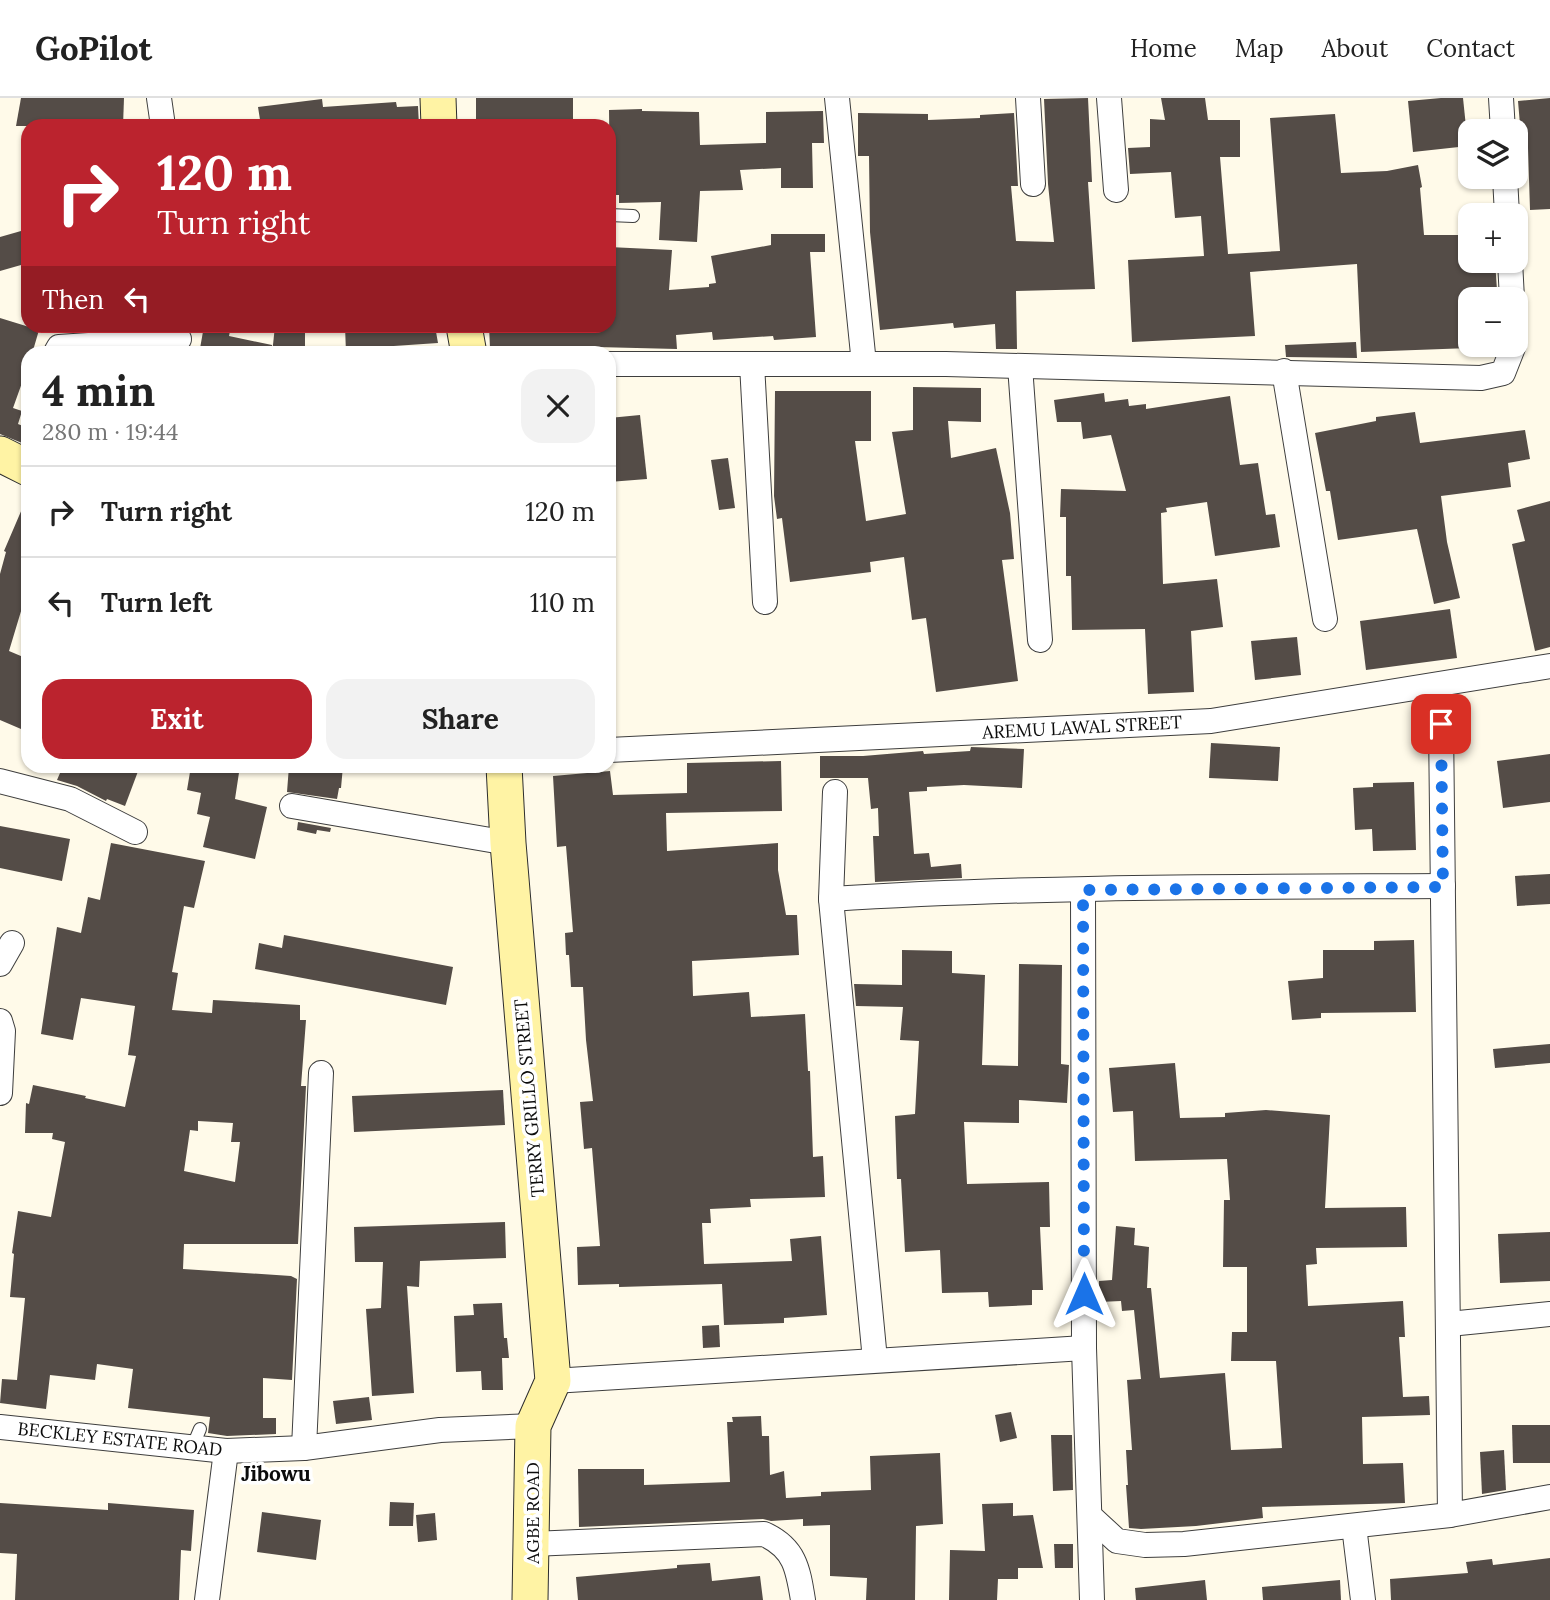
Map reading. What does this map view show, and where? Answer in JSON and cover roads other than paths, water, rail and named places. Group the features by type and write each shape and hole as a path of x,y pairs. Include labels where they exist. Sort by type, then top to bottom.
{"street":[{"path":"159,98 162,119"},
{"path":"438,98 439,119"},
{"path":"837,98 864,364"},
{"path":"1028,98 1033,184"},
{"path":"1109,98 1116,190"},
{"path":"1501,98 1502,119"},
{"path":"67,346 179,339"},
{"path":"616,364 1020,366 1481,378 1503,373 1509,357"},
{"path":"752,364 765,602"},
{"path":"1020,366 1040,640"},
{"path":"1284,371 1325,619"},
{"path":"0,454 21,464"},
{"name":"AREMU LAWAL STREET","path":"616,750 1211,721 1550,666"},
{"path":"1441,724 1451,1515"},
{"name":"TERRY GRILLO STREET","path":"504,773 552,1381 533,1426"},
{"path":"0,781 70,799 135,832"},
{"path":"835,792 831,899 875,1360"},
{"path":"292,806 508,843"},
{"path":"831,899 940,892 1443,887"},
{"path":"1083,890 1084,1348 1092,1600"},
{"path":"0,1021 4,1031 0,1093"},
{"path":"304,1448 321,1073"},
{"path":"1449,1324 1550,1314"},
{"path":"552,1381 1084,1348"},
{"name":"BECKLEY ESTATE ROAD","path":"0,1427 196,1438 226,1451 304,1448 440,1430 533,1426"},
{"name":"AGBE ROAD","path":"530,1600 533,1426"},
{"path":"207,1600 226,1451"},
{"path":"1091,1517 1117,1541 1145,1545 1184,1544 1451,1515 1550,1497"},
{"path":"1354,1526 1363,1600"},
{"path":"532,1544 764,1534 779,1541 793,1558 803,1600"}],"lane":[{"path":"616,215 633,216"}],"district":[{"name":"Jibowu","path":"276,1473"}]}
